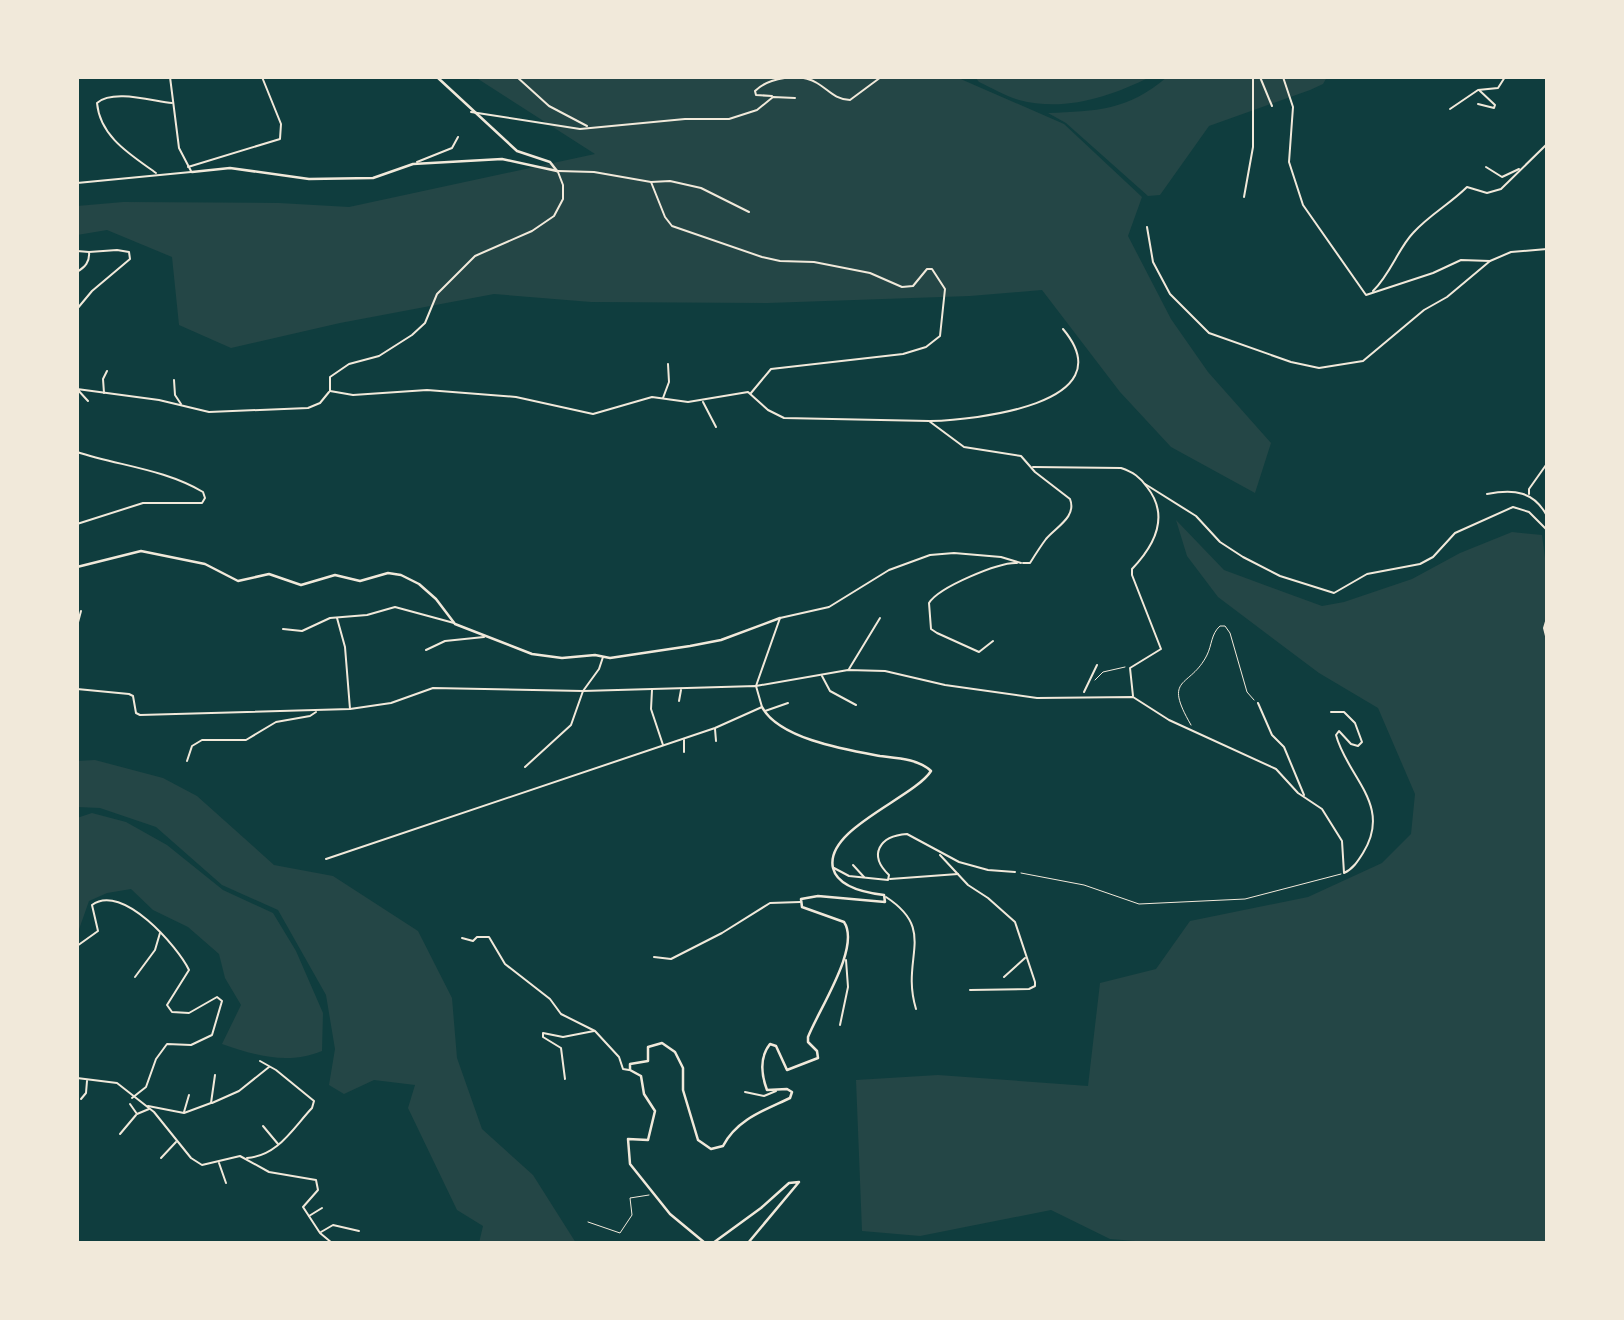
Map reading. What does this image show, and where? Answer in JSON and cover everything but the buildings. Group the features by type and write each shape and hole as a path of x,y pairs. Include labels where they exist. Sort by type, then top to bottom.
{"street":[{"path":"170,77 179,148 192,172"},
{"path":"188,166 280,139 281,124 262,77"},
{"path":"88,401 77,389 182,405 209,412 308,408 320,403 330,391 330,377 337,370 379,356 420,328 438,295 475,256 532,231 554,216 563,199 564,185 550,162 517,151 471,112 437,77"},
{"path":"517,77 549,106 588,127"},
{"path":"795,98 773,97 755,92 772,82 800,78 817,83 838,99 850,100 881,77"},
{"path":"1244,197 1254,147 1253,77"},
{"path":"1260,77 1272,106"},
{"path":"1281,77 1293,107 1289,162 1303,205 1363,292 1371,294 1433,273 1461,260 1490,261"},
{"path":"1450,109 1478,90 1499,88 1505,77"},
{"path":"1478,90 1495,105 1494,108 1478,104"},
{"path":"471,112 485,112 535,125 580,130 588,127 729,119 757,110 773,97"},
{"path":"156,173 115,142 98,112 97,103 106,98 126,98 172,103"},
{"path":"77,183 156,173 230,168 309,179 373,178 452,148 458,137"},
{"path":"1371,294 1394,266 1410,235 1434,212 1454,200 1467,187 1488,193 1502,189 1510,183 1520,168 1547,144"},
{"path":"413,164 502,159 557,171 594,172 651,181 670,181 701,188 749,212"},
{"path":"1486,167 1502,177 1520,168"},
{"path":"651,181 665,217 672,226 762,257 780,261 814,262 870,273 902,287 913,286 928,269 932,269 945,289 940,336 926,347 883,358 771,369 751,394"},
{"path":"1147,227 1149,251 1170,294 1209,333 1292,362 1319,368 1363,361 1397,331 1410,325 1424,310 1447,297 1490,261 1511,252 1547,249"},
{"path":"77,251 124,250 129,253 130,259 92,291 77,309"},
{"path":"77,272 87,265 89,252"},
{"path":"330,391 353,395 427,390 516,397 593,414 652,397 702,401 741,393 751,394 768,410 784,418 929,421 1003,415 1048,400 1071,379 1076,368 1074,345 1063,328"},
{"path":"663,399 669,382 668,364"},
{"path":"104,394 103,379 107,371"},
{"path":"174,380 175,395 182,405"},
{"path":"702,401 716,427"},
{"path":"929,421 964,447 1021,456 1045,480 1066,494 1072,510 1043,543 1032,562 1004,563 943,590 929,603 930,623 937,633 979,653 993,640"},
{"path":"77,453 144,467 190,484 203,492 205,498 202,503 191,505 144,503 77,524"},
{"path":"1529,495 1529,489 1546,465"},
{"path":"1033,467 1121,468 1132,471 1158,501 1159,528 1132,569 1132,575 1161,649 1130,668 1133,697"},
{"path":"1145,484 1196,516 1220,542 1243,557 1280,576 1334,593 1367,573 1420,564 1433,557 1455,533 1513,507 1529,512 1547,530"},
{"path":"1487,494 1505,491 1529,495 1539,503 1547,516"},
{"path":"77,567 141,551 205,564 228,578 244,582 269,574 301,585 335,575 360,581 388,573 401,575 419,584 436,598 455,624"},
{"path":"283,629 302,631 337,617 367,615 384,608 402,607 532,654 562,658 644,654 711,642 780,618 829,607 889,570 930,555 954,553 1001,557 1021,563"},
{"path":"77,626 81,611"},
{"path":"337,617 345,647 350,709"},
{"path":"780,618 756,686 763,709 782,727 817,741 851,751 919,763 931,771 845,839 835,852 833,867 837,877 848,885 886,897 906,911 913,920 916,933 909,976 916,1010"},
{"path":"848,670 880,618"},
{"path":"1547,618 1544,628 1547,640"},
{"path":"426,650 445,641 484,637"},
{"path":"525,767 567,730 577,714 583,691 603,657"},
{"path":"1084,692 1097,665"},
{"path":"77,689 131,695 136,713 140,715 350,709 391,703 433,688 583,691 756,686 848,670 885,671 946,685 1037,698 1133,697 1195,733 1270,765 1322,809 1344,847 1344,873"},
{"path":"822,675 830,691 856,705"},
{"path":"679,701 681,689"},
{"path":"652,690 651,709 663,746"},
{"path":"326,859 663,746 763,709 788,703"},
{"path":"1258,703 1272,735 1284,747 1304,796"},
{"path":"187,761 192,746 202,740 246,740 276,722 310,716 317,711"},
{"path":"1331,712 1344,712 1357,727 1362,741 1358,746 1350,744 1339,731 1336,735 1366,789 1371,810 1369,844 1356,864 1344,873"},
{"path":"715,728 716,741"},
{"path":"683,739 684,752"},
{"path":"888,879 876,857 879,848 886,841 907,834 936,852 1015,922 1035,986 970,990"},
{"path":"936,852 988,870 1015,872"},
{"path":"853,865 865,878"},
{"path":"833,867 838,873 865,878 959,874"},
{"path":"654,957 671,959 722,933 770,903 800,902 808,896 881,903 886,897"},
{"path":"77,946 98,931 92,905 97,901 116,902 133,908 160,933 189,970 169,999 167,1005 172,1012 189,1013 217,997 222,1001 212,1035 191,1045 167,1044 156,1059 146,1087 132,1098"},
{"path":"800,902 802,907 844,922 848,927 848,987 840,1012 840,1025"},
{"path":"135,977 155,950 160,933"},
{"path":"462,938 473,941 477,937 489,937 505,964 550,999 561,1014 595,1031 619,1057 623,1069 641,1076 644,1094 655,1111 655,1118 648,1140 630,1138 626,1143 630,1164 684,1227 705,1243"},
{"path":"1004,977 1026,957"},
{"path":"776,1091 767,1090 765,1086 763,1052 770,1044 776,1046 784,1067 790,1070 818,1058 817,1051 808,1042 808,1037 833,979 846,960"},
{"path":"565,1079 561,1048 543,1037 543,1033 563,1037 595,1031"},
{"path":"630,1070 632,1062 648,1061 650,1045 662,1043 675,1052 683,1068 683,1090 698,1140 711,1149 723,1146 730,1133 748,1118 793,1095 787,1089 764,1096 745,1092"},
{"path":"246,1158 264,1154 279,1145 312,1108 314,1101 260,1061"},
{"path":"120,1134 137,1114 148,1107 184,1112 211,1103 239,1091 270,1066"},
{"path":"211,1103 215,1075"},
{"path":"77,1078 117,1083 132,1098 148,1107 191,1158 202,1165 240,1156 270,1172 316,1180 318,1190 303,1207 320,1233 332,1243"},
{"path":"81,1099 85,1096 87,1080"},
{"path":"184,1112 189,1095"},
{"path":"130,1104 137,1114"},
{"path":"263,1126 279,1145"},
{"path":"161,1158 177,1141"},
{"path":"219,1162 226,1183"},
{"path":"713,1243 761,1208 789,1183 799,1182 748,1243"},
{"path":"309,1216 322,1208"},
{"path":"320,1233 333,1225 359,1231"}],"path":[{"path":"1195,733 1179,701 1180,688 1207,655 1214,632 1220,626 1225,626 1230,634 1247,692 1258,703"},
{"path":"1084,692 1103,672 1130,668"},
{"path":"1015,872 1084,885 1139,904 1245,899 1344,873"},
{"path":"588,1222 620,1233 632,1215 628,1205 630,1198 654,1194"}],"shaded area":[{"path":"475,77 956,77 1064,124 1142,197 1128,236 1171,319 1208,372 1271,443 1255,493 1171,447 1120,392 1042,290 970,296 768,303 591,302 494,294 340,323 231,348 179,325 172,257 107,230 77,235 77,206 123,202 279,203 349,207 595,154"},
{"path":"975,77 1150,77 1103,96 1053,104 1014,98 979,82"},
{"path":"1167,77 1327,77 1323,84 1310,90 1209,126 1160,195 1148,196 1066,123 1048,113 1097,110 1125,103"},
{"path":"1176,520 1224,570 1322,606 1344,602 1412,579 1460,553 1512,532 1542,535 1547,573 1547,1243 1160,1243 1110,1239 1051,1210 920,1236 862,1231 856,1080 938,1075 1088,1086 1100,983 1156,969 1190,921 1308,897 1382,863 1411,834 1415,794 1378,708 1319,673 1218,597 1187,556"},
{"path":"95,760 163,778 197,796 274,865 333,876 418,931 452,998 457,1058 482,1129 533,1175 576,1243 479,1243 483,1226 457,1210 408,1108 415,1085 374,1080 344,1094 329,1085 335,1049 326,995 278,910 222,885 156,827 100,808 77,807 77,761"},
{"path":"92,813 126,822 167,845 223,890 273,913 296,951 323,1013 322,1051 297,1058 284,1058 247,1052 222,1044 241,1005 225,978 219,954 188,927 153,910 131,889 107,893 89,901 77,935 77,818"}]}
